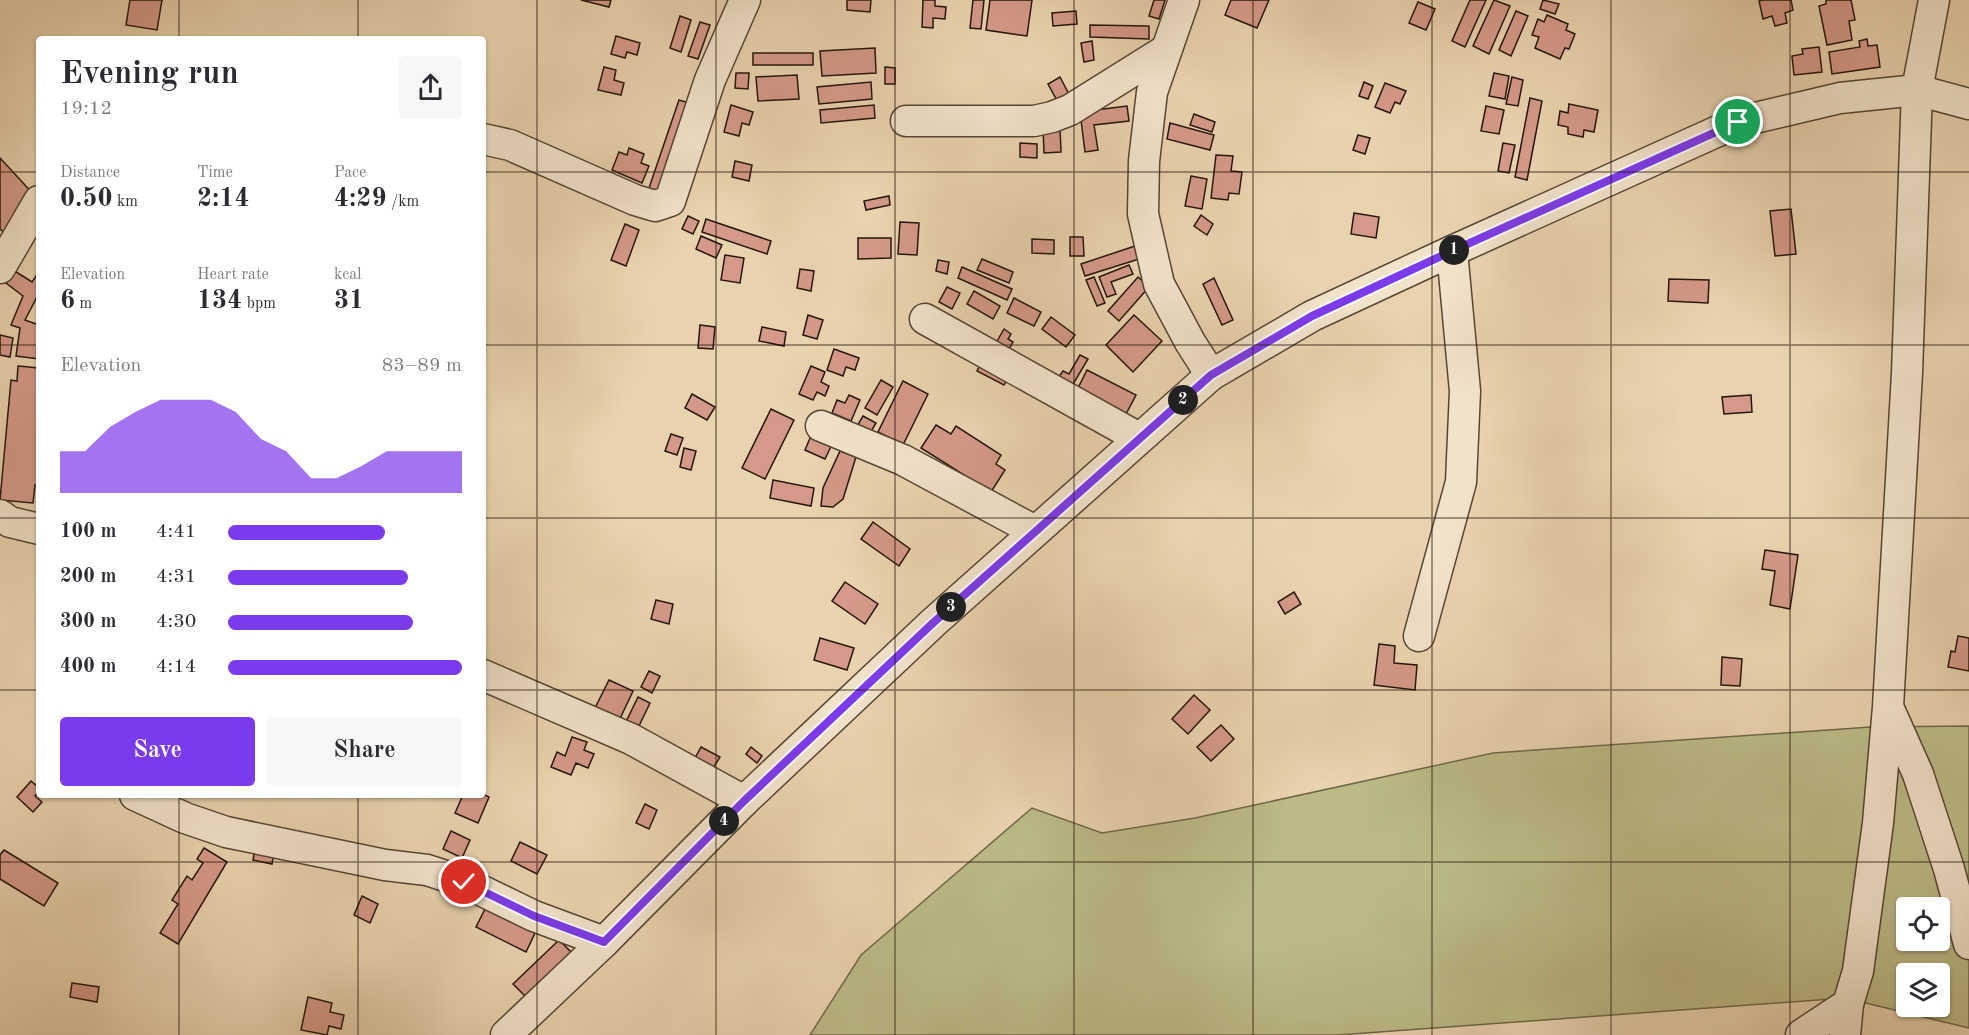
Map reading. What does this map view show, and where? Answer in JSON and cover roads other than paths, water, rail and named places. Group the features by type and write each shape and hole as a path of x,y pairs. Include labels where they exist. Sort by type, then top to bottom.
{"street":[{"path":"486,140 510,145 635,200 656,206 670,201 710,80 745,0"},
{"path":"1184,0 1152,92 1144,161 1143,214 1159,284 1190,342 1211,375"},
{"path":"1845,1035 1848,1004 1858,971 1878,823 1888,707 1910,306 1917,90 1934,0"},
{"path":"906,121 1034,121 1052,117 1070,110 1166,50"},
{"path":"506,1035 604,942 744,801 934,622 1211,375 1312,316 1738,122 1840,98 1917,90 1969,104"},
{"path":"0,268 36,206"},
{"path":"1419,636 1461,482 1465,391 1452,251"},
{"path":"925,319 1139,438"},
{"path":"821,426 903,460 1035,531"},
{"path":"5,518 36,528"},
{"path":"486,676 631,739 744,801"},
{"path":"1888,707 1918,774 1949,869 1969,944"},
{"path":"141,798 185,819 226,832 374,863 427,870 464,882 534,916 604,942"},
{"path":"1801,1035 1848,1004"}]}
